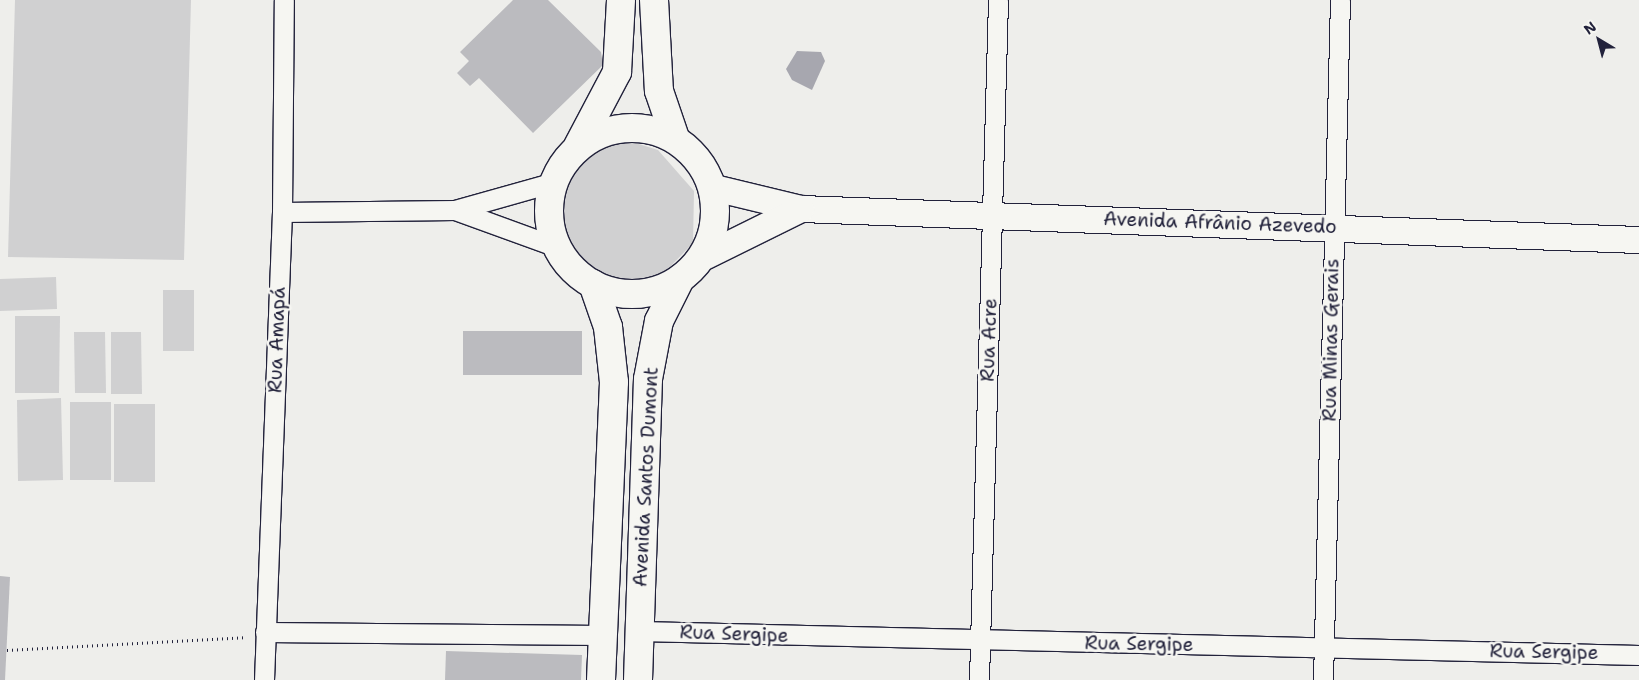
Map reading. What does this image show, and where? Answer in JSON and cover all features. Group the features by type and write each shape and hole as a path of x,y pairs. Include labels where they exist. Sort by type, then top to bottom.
{"main road":[{"path":"554,246 551,183 577,148 617,72 621,0"},
{"path":"654,0 658,91 675,138"},
{"path":"577,148 599,134 624,127 651,129 675,138 693,153 714,188 716,217 706,256"},
{"name":"Avenida Santos Dumont","path":"554,246 593,284 608,327 614,382 601,680"},
{"name":"Avenida Santos Dumont","path":"638,680 648,379 659,321 680,279 706,256"},
{"name":"Avenida Santos Dumont","path":"593,284 637,294 680,279"}],"street":[{"name":"Rua Amapá","path":"264,680 282,212 284,0"},
{"name":"Rua Acre","path":"979,680 998,0"},
{"name":"Rua Minas Gerais","path":"1323,680 1340,0"},
{"path":"282,212 455,210 551,183"},
{"name":"Avenida Afrânio Azevedo","path":"714,188 801,209 1334,226 1639,240"},
{"name":"Avenida Afrânio Azevedo","path":"706,256 801,209"},
{"path":"455,210 554,246"},
{"name":"Rua Sergipe","path":"639,631 980,642 1324,647 1639,655"},
{"path":"265,632 602,635"}],"path":[{"path":"7,650 237,639 265,632"}],"shaded area":[{"path":"15,0 191,0 184,260 8,257"},
{"path":"797,51 821,52 825,61 812,90 792,80 786,69"},
{"path":"626,140 658,150 694,191 693,243 665,272 623,285 595,274 560,236 561,182 594,150"},
{"path":"56,277 57,309 0,311 0,279"},
{"path":"163,290 194,290 194,351 163,351"},
{"path":"15,316 60,316 59,393 15,393"},
{"path":"74,332 105,332 106,393 75,393"},
{"path":"111,332 141,332 142,394 111,394"},
{"path":"61,398 63,480 18,481 17,400"},
{"path":"70,402 111,402 111,480 70,480"},
{"path":"114,404 155,404 155,482 114,482"}],"building":[{"path":"513,0 548,0 601,52 603,65 533,133 479,78 470,86 457,73 469,61 460,52"},
{"path":"463,331 582,331 582,375 463,375"},
{"path":"0,576 10,577 5,680 0,680"},
{"path":"446,651 582,655 581,680 445,680"}]}
